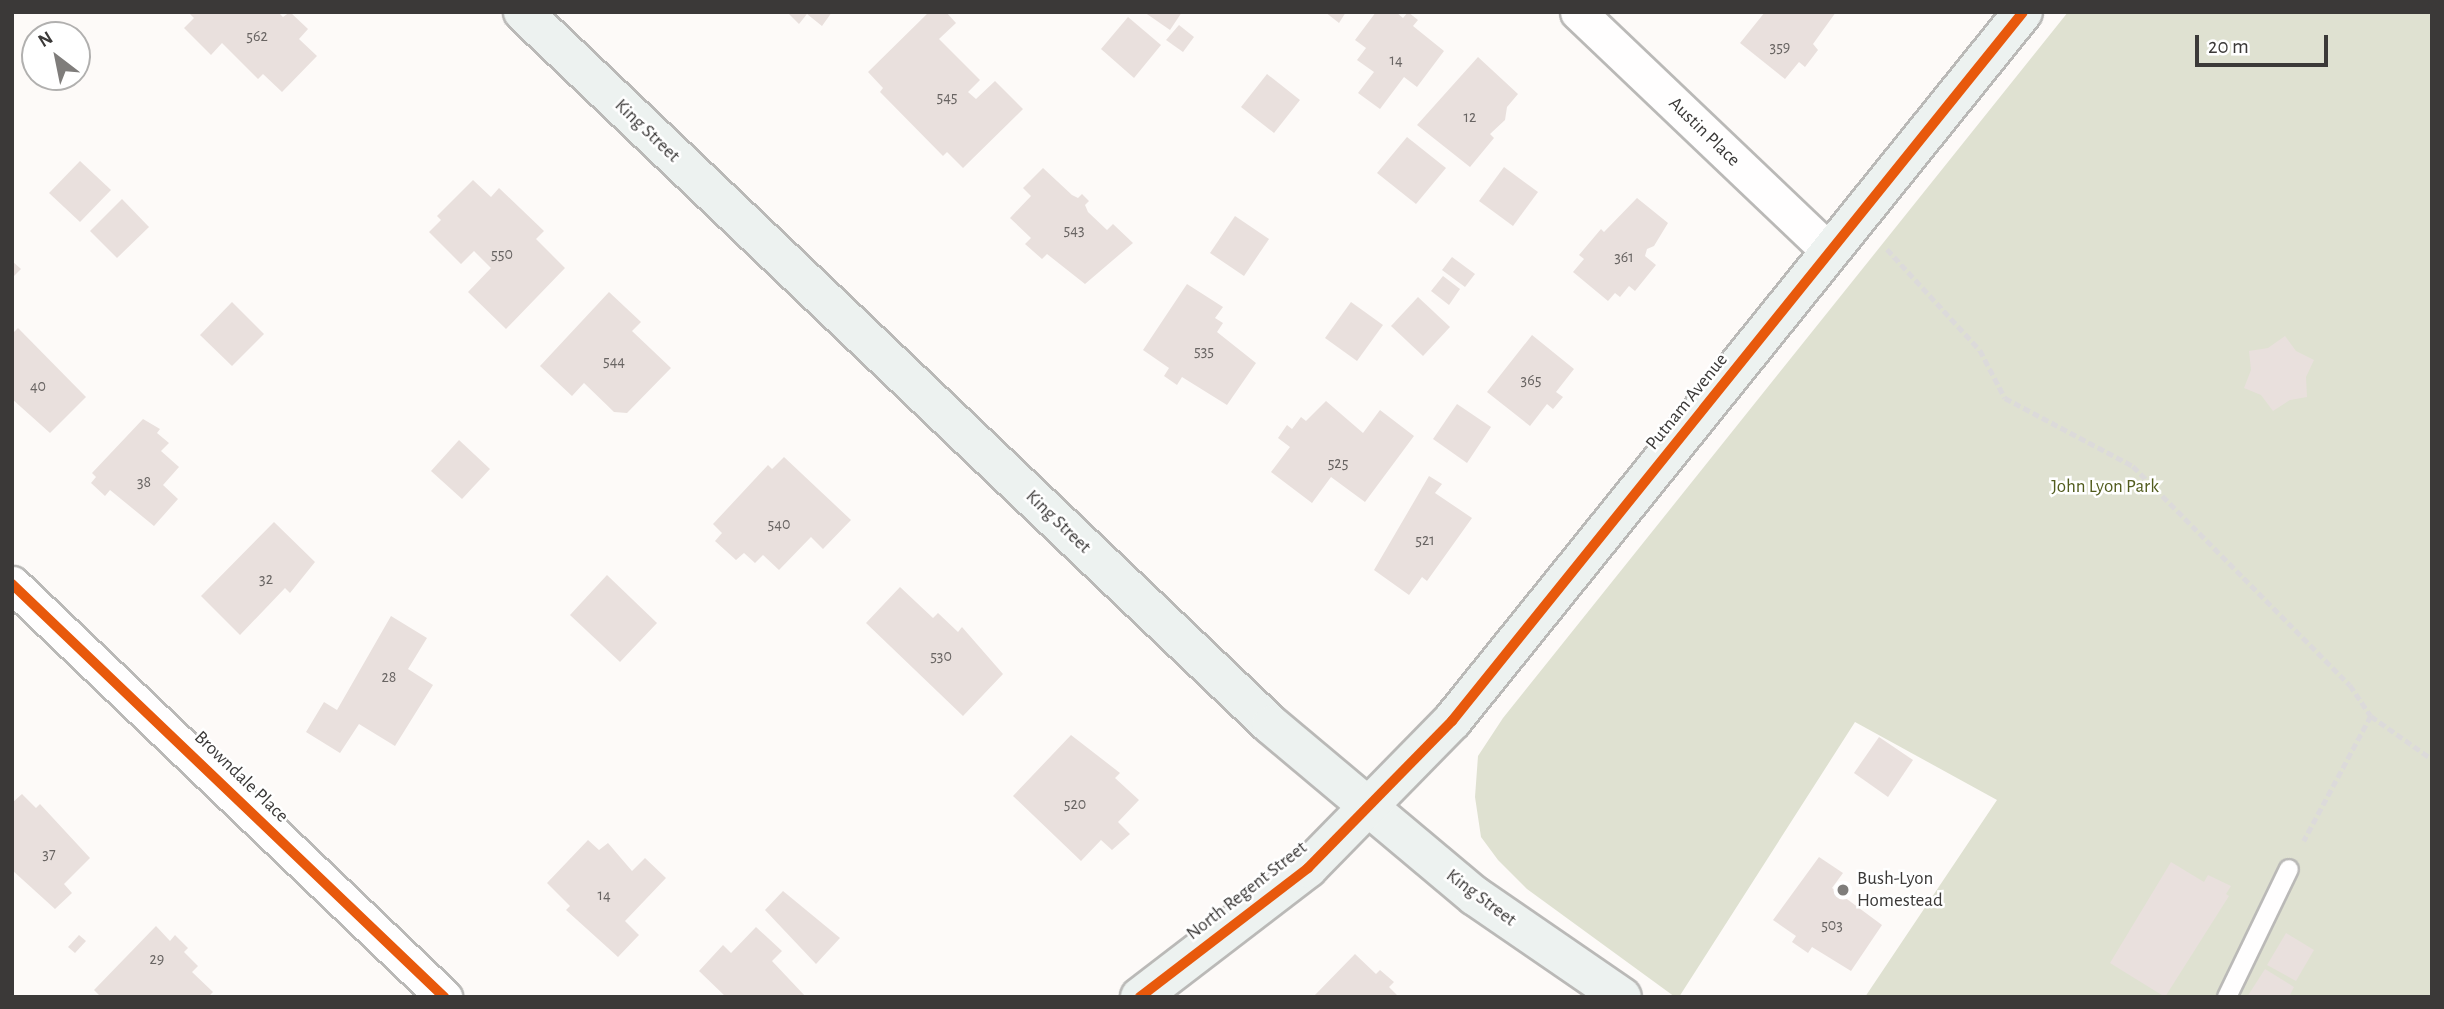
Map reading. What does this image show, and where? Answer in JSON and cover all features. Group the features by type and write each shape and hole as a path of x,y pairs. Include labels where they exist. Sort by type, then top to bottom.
{"main road":[{"name":"King Street","path":"523,12 1271,725 1475,896 1622,997"},
{"name":"Putnam Avenue","path":"1370,808 1452,721 2023,12"},
{"name":"North Regent Street","path":"1140,997 1308,868 1370,808"}],"street":[{"name":"Austin Place","path":"1578,12 1830,252"},
{"name":"Browndale Place","path":"12,584 444,997"}],"lane":[{"path":"2227,997 2289,869"}],"path":[{"path":"1857,219 1980,350 2006,398 2133,466 2350,685 2371,716 2432,759"},
{"path":"2289,869 2371,716"}],"green space":[{"name":"John Lyon Park","path":"2068,12 2432,12 2432,997 1865,997 1997,800 1855,722 1679,997 1675,997 1527,889 1498,860 1481,837 1475,797 1478,756 1503,718"}],"building":[{"path":"188,12 278,12 283,17 290,12 308,29 299,39 317,56 282,92 263,74 258,79 222,43 211,55 184,28 194,18"},
{"path":"787,12 832,12 822,26 807,14 799,24"},
{"path":"929,12 946,12 956,23 939,39 980,80 968,92 976,99 995,81 1023,109 963,168 947,152 943,156 880,92 883,88 868,72"},
{"path":"1144,12 1182,12 1170,30"},
{"path":"1325,12 1346,12 1339,23"},
{"path":"1376,12 1396,12 1403,18 1408,12 1418,20 1413,26 1444,51 1417,87 1404,77 1380,109 1358,93 1374,72 1357,60 1366,48 1355,40"},
{"path":"1765,12 1836,12 1813,44 1818,50 1805,67 1799,62 1785,79 1740,43"},
{"path":"1128,17 1161,45 1134,78 1101,49"},
{"path":"1179,25 1194,37 1183,52 1166,40"},
{"path":"1478,57 1518,94 1507,107 1505,120 1490,134 1494,138 1470,167 1417,125"},
{"path":"1267,74 1300,100 1274,133 1241,107"},
{"path":"1407,137 1446,168 1416,204 1377,173"},
{"path":"80,161 111,190 80,222 49,193"},
{"path":"1504,167 1538,192 1513,226 1479,201"},
{"path":"1043,168 1072,195 1078,198 1082,194 1089,201 1085,205 1088,212 1107,230 1113,224 1133,243 1085,284 1047,254 1042,259 1025,244 1031,238 1010,218 1031,196 1023,188"},
{"path":"473,180 491,197 499,188 544,231 536,239 565,268 506,329 468,292 491,268 474,251 461,264 429,232 441,220 437,216"},
{"path":"1637,198 1668,223 1654,246 1647,249 1645,256 1656,265 1635,291 1629,286 1620,297 1615,293 1608,301 1573,272 1584,259 1579,255 1601,229 1604,232"},
{"path":"122,199 149,227 117,258 90,231"},
{"path":"1235,216 1269,239 1244,276 1210,253"},
{"path":"1452,257 1475,274 1465,287 1442,270"},
{"path":"12,261 21,269 12,278"},
{"path":"1443,276 1460,289 1449,305 1431,291"},
{"path":"1187,284 1223,307 1215,318 1223,323 1217,332 1256,363 1227,405 1182,377 1177,385 1164,376 1169,368 1143,350"},
{"path":"609,292 641,322 632,331 671,368 627,413 614,412 584,383 572,396 540,366"},
{"path":"1418,297 1450,327 1423,356 1391,326"},
{"path":"232,302 264,334 232,366 200,335"},
{"path":"1351,302 1383,325 1357,361 1325,338"},
{"path":"18,328 86,397 50,433 12,399 12,334"},
{"path":"1532,335 1574,369 1556,392 1563,397 1553,409 1547,404 1530,426 1487,392"},
{"path":"2285,336 2296,351 2314,360 2306,377 2307,397 2290,400 2273,411 2261,395 2244,388 2251,370 2249,351 2268,348"},
{"path":"1326,401 1363,433 1380,410 1414,436 1365,502 1331,477 1312,503 1271,472 1290,447 1278,438 1287,425 1292,429 1301,417 1306,421"},
{"path":"1457,404 1491,427 1467,463 1433,439"},
{"path":"143,419 160,429 157,433 169,443 161,451 179,467 163,485 178,499 154,526 110,490 105,496 91,483 96,477 92,473"},
{"path":"459,440 490,469 462,499 431,471"},
{"path":"784,457 851,520 823,549 811,537 779,570 763,555 755,563 744,553 736,560 715,541 722,533 713,524 768,465 772,469"},
{"path":"1429,476 1442,484 1435,493 1472,518 1427,581 1422,577 1409,595 1374,570"},
{"path":"274,522 315,562 290,593 285,588 240,635 201,596"},
{"path":"607,575 657,623 620,662 570,615"},
{"path":"900,587 933,618 938,613 958,632 962,627 1003,674 963,716 866,623"},
{"path":"391,616 427,638 408,669 433,685 395,746 359,724 340,753 306,732 324,702 337,710"},
{"path":"1071,735 1120,773 1115,778 1139,800 1118,822 1130,834 1112,850 1101,840 1081,861 1013,796"},
{"path":"1879,737 1913,760 1888,797 1854,773"},
{"path":"22,794 36,808 40,804 90,858 64,884 72,893 55,909 12,870 12,803"},
{"path":"588,840 599,850 608,843 632,871 645,858 666,878 625,921 639,935 618,957 566,910 570,906 547,883"},
{"path":"1819,857 1843,873 1832,888 1882,925 1851,971 1812,947 1808,953 1792,942 1796,936 1773,920"},
{"path":"2171,862 2204,882 2208,875 2231,886 2226,894 2229,896 2165,997 2110,963"},
{"path":"783,891 840,938 816,964 765,910"},
{"path":"156,926 170,941 175,935 188,948 184,952 198,966 192,972 213,992 208,997 101,997 94,990"},
{"path":"756,927 782,951 772,961 806,997 726,997 699,971 723,945 731,953"},
{"path":"2286,933 2314,950 2296,981 2267,965"},
{"path":"79,935 86,941 75,953 68,947"},
{"path":"1355,954 1376,974 1380,970 1394,982 1389,987 1399,997 1313,997"},
{"path":"2265,969 2294,987 2289,997 2247,997"}],"cycle path":[{"path":"1140,997 1308,868 1452,721 2023,12"},
{"path":"12,584 444,997"}],"place":[{"name":"Bush-Lyon Homestead","path":"1843,890"}]}
